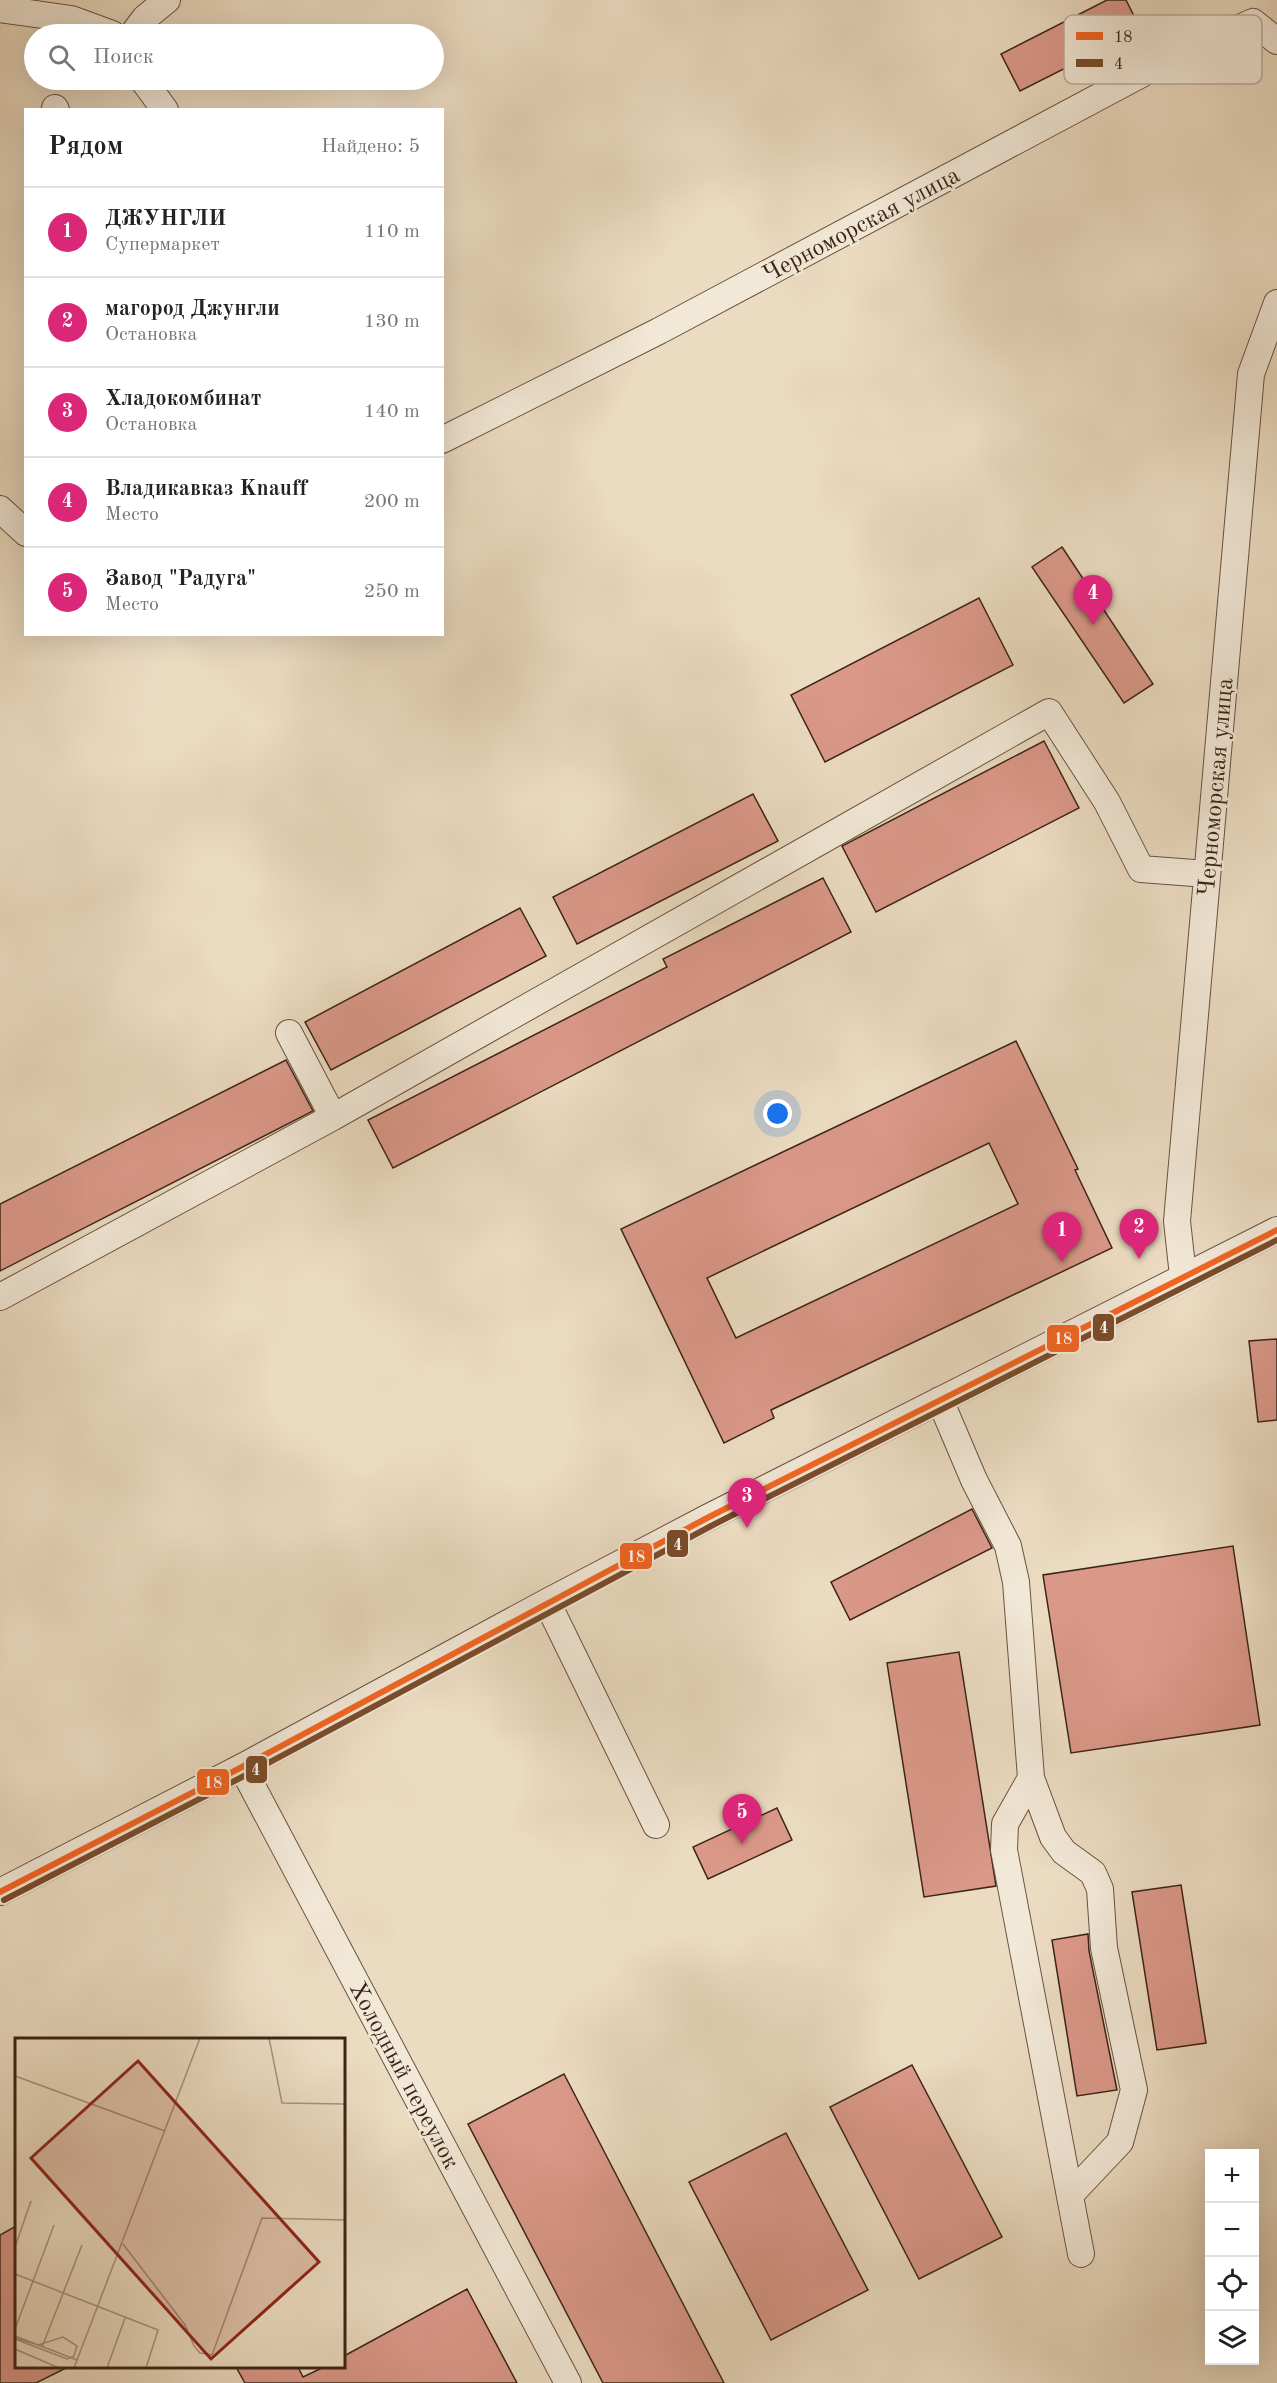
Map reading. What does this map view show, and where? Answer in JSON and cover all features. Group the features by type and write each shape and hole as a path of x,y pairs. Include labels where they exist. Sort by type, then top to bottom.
{"street":[{"path":"140,24 167,0"},
{"path":"0,9 71,19 85,24"},
{"name":"Черноморская улица","path":"1262,29 1277,41"},
{"name":"Черноморская улица","path":"444,439 659,331 1123,84"},
{"path":"150,90 164,108"},
{"name":"Черноморская улица","path":"1183,1276 1177,1221 1251,374 1277,303"},
{"path":"0,509 24,531"},
{"path":"0,1297 333,1117 1049,712 1107,802 1141,869 1207,874"},
{"path":"289,1033 333,1117"},
{"path":"0,1892 242,1767 547,1602 1277,1230"},
{"path":"940,1400 974,1480 1008,1546 1016,1582 1031,1778 1053,1838 1065,1852 1093,1873 1100,1889 1104,1948 1134,2090 1120,2142 1070,2195"},
{"path":"547,1602 656,1825"},
{"name":"Холодный переулок","path":"242,1767 568,2383"},
{"path":"1031,1778 1005,1824 1004,1850 1080,2253"}],"building":[{"path":"1107,0 1126,0 1134,15 1078,15"},
{"path":"1064,22 1064,69 1020,91 1001,54"},
{"path":"1062,547 1153,684 1124,703 1032,567"},
{"path":"979,598 1013,665 825,762 791,695"},
{"path":"1044,741 1079,808 876,912 842,846"},
{"path":"753,794 778,841 577,944 553,897"},
{"path":"823,878 851,932 393,1168 368,1120 667,967 663,959"},
{"path":"520,908 546,956 331,1070 305,1022"},
{"path":"1016,1041 1078,1169 1075,1170 1112,1248 771,1410 774,1418 724,1443 621,1229","holes":["989,1143 1018,1204 736,1338 707,1278"]},
{"path":"286,1060 313,1111 0,1271 0,1204"},
{"path":"1277,1339 1277,1420 1258,1422 1249,1341"},
{"path":"972,1509 992,1548 850,1620 831,1582"},
{"path":"1233,1546 1260,1725 1071,1753 1043,1575"},
{"path":"959,1652 996,1886 924,1897 887,1663"},
{"path":"777,1808 792,1840 708,1879 693,1847"},
{"path":"1181,1885 1206,2043 1157,2050 1132,1892"},
{"path":"1088,1934 1089,1951 1117,2090 1077,2096 1052,1940"},
{"path":"912,2065 1002,2237 919,2279 830,2107"},
{"path":"564,2074 724,2383 603,2383 468,2124"},
{"path":"786,2133 868,2290 771,2340 689,2182"},
{"path":"15,2227 15,2368 66,2368 36,2383 0,2383 0,2235"},
{"path":"467,2289 517,2383 245,2383 237,2368 298,2368 303,2377 322,2368 345,2368 345,2355"}],"transit line":[{"name":"18","path":"0,1892 242,1767 707,1518 1277,1230"},
{"name":"4","path":"4,1900 246,1775 711,1526 1277,1240"}],"place":[{"name":"Владикавказ Knauff","path":"1093,625"},
{"name":"магород Джунгли","path":"1139,1259"},
{"name":"ДЖУНГЛИ","path":"1062,1262"},
{"name":"Хладокомбинат","path":"747,1528"},
{"name":"Завод \"Радуга\"","path":"742,1844"}]}
